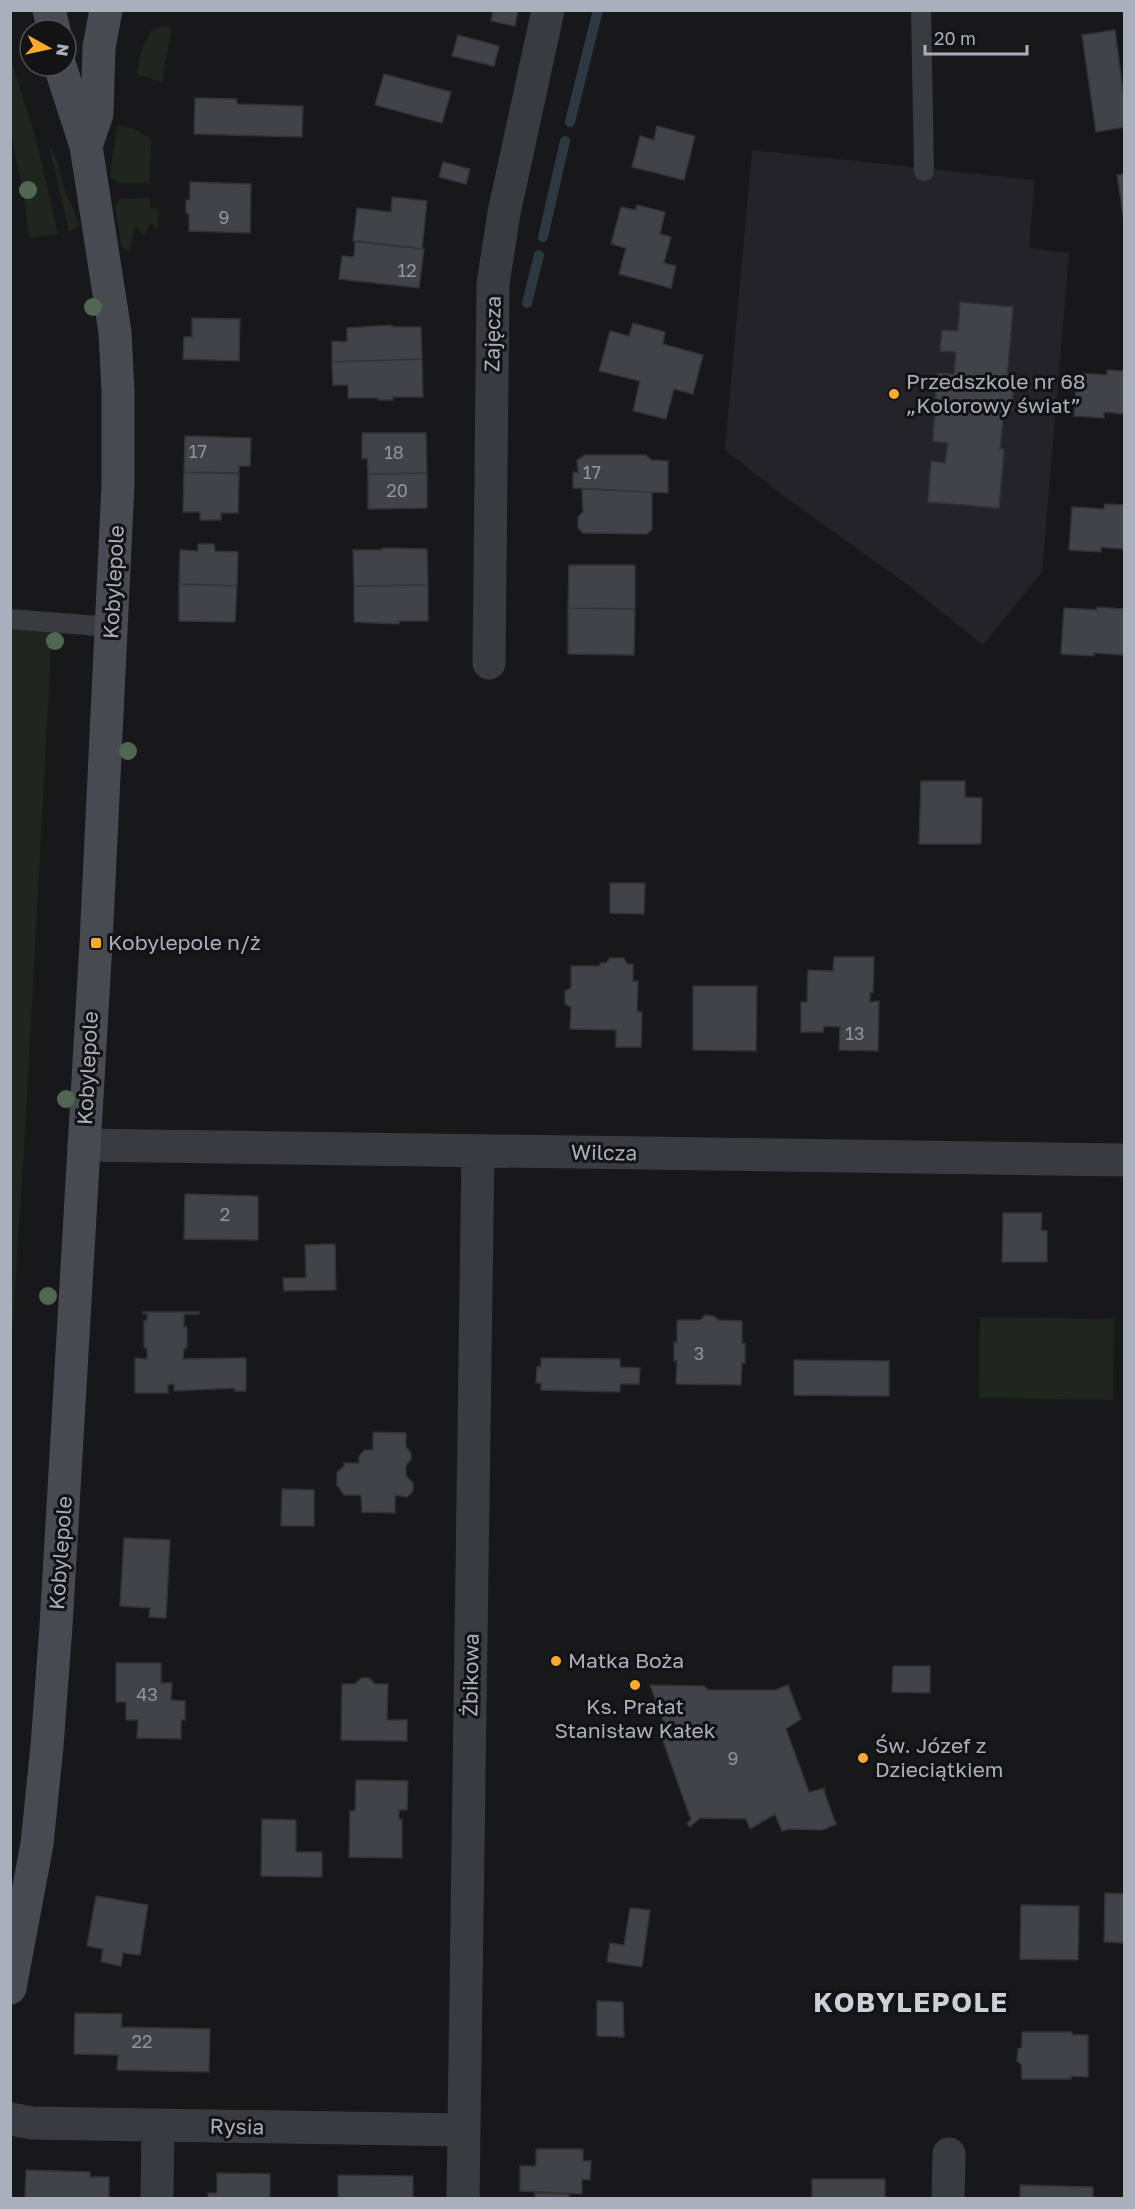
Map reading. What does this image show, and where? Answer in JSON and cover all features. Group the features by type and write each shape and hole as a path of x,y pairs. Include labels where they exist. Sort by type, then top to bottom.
{"street":[{"name":"Kobylepole","path":"86,146 97,114 99,47 106,10"},
{"name":"Zajęcza","path":"489,663 493,284 504,213 548,10"},
{"name":"Kobylepole","path":"10,1988 37,1844 47,1746 67,1456 118,485 118,391 115,332 86,146 64,78"},
{"name":"Wilcza","path":"84,1144 1125,1160"},
{"name":"Żbikowa","path":"463,2199 478,1151"},
{"name":"Rysia","path":"10,2119 32,2123 464,2130"},
{"path":"157,2199 159,2126"},
{"path":"948,2199 949,2154"}],"lane":[{"path":"921,10 924,171"},
{"path":"10,619 111,627"}],"shaded area":[{"path":"162,26 172,27 163,83 137,74 141,51 151,31"},
{"path":"10,56 37,143 58,234 29,238 11,132"},
{"path":"117,125 132,128 151,139 150,183 118,183 110,176"},
{"path":"48,141 58,164 65,191 80,225 69,232"},
{"name":"Przedszkole nr 68 „Kolorowy świat”","path":"752,150 1035,180 1029,248 1069,253 1042,572 983,645 912,588 789,500 725,450"},
{"path":"150,198 150,208 159,209 158,230 151,223 144,235 135,226 130,252 122,248 115,206 120,199"},
{"path":"11,628 52,631 11,1353"},
{"path":"980,1317 1114,1319 1113,1400 979,1398"}],"building":[{"path":"493,10 518,10 515,26 491,21"},
{"path":"1115,30 1124,99 1124,127 1096,132 1082,35"},
{"path":"458,35 499,46 494,66 452,56"},
{"path":"384,74 451,92 442,123 375,105"},
{"path":"195,98 237,99 237,104 303,106 302,137 194,134"},
{"path":"657,126 695,136 684,180 632,167 640,136 654,140"},
{"path":"443,162 470,169 466,184 439,177"},
{"path":"1124,174 1124,221 1117,175"},
{"path":"190,182 251,184 250,233 189,231 186,200 190,200"},
{"path":"392,197 427,201 422,249 353,241 357,208 391,212"},
{"path":"637,205 665,212 660,234 671,237 664,263 676,266 671,288 619,274 626,248 611,244 621,207 636,210"},
{"path":"355,241 424,249 419,288 339,279 342,256 354,257"},
{"path":"960,302 1013,307 1007,378 1014,379 1012,410 1004,410 1000,449 1004,449 999,508 928,502 931,461 945,463 948,443 933,441 937,373 954,374 956,352 940,351 942,330 958,331"},
{"path":"192,318 240,319 239,361 183,359 184,337 192,337"},
{"path":"633,323 665,332 663,344 703,355 693,394 674,389 666,419 633,411 640,381 599,371 610,331 629,336"},
{"path":"392,325 392,327 421,327 422,359 332,362 332,341 347,342 347,328"},
{"path":"422,359 423,397 393,397 393,400 348,398 348,385 333,385 332,362"},
{"path":"1107,370 1124,371 1124,414 1104,412 1104,418 1074,416 1077,373 1107,375"},
{"path":"362,433 426,433 427,473 368,474 367,458 362,459"},
{"path":"185,436 251,438 250,466 239,466 239,473 184,472"},
{"path":"585,455 646,455 651,460 668,461 668,493 573,488 573,472 578,473 577,460"},
{"path":"184,472 239,474 238,513 221,513 221,520 200,520 200,512 183,512"},
{"path":"427,473 427,508 368,509 368,474"},
{"path":"582,489 652,492 652,529 647,534 583,533 578,528 578,517 583,512"},
{"path":"1105,504 1124,505 1124,549 1101,547 1101,552 1069,550 1072,507 1104,509"},
{"path":"198,544 214,544 215,551 238,552 237,586 179,584 180,550 198,551"},
{"path":"382,548 427,549 428,585 354,586 353,550 382,550"},
{"path":"569,565 635,565 635,609 568,608"},
{"path":"179,584 237,586 235,622 179,621"},
{"path":"428,585 428,621 399,621 399,624 354,622 354,586"},
{"path":"1097,607 1124,609 1124,655 1061,654 1064,608 1097,610"},
{"path":"568,608 635,609 634,655 568,654"},
{"path":"921,781 965,781 965,797 982,798 981,844 919,844"},
{"path":"610,883 645,883 644,914 610,913"},
{"path":"834,957 874,957 873,993 870,993 870,1002 879,1001 878,1051 839,1050 840,1027 824,1026 823,1032 801,1032 801,1002 807,1002 808,970 833,971"},
{"path":"610,958 624,958 627,964 633,964 633,981 638,981 637,1011 642,1012 641,1047 616,1047 616,1030 570,1029 571,1007 565,1004 565,991 571,988 571,966 600,966 600,963 606,963"},
{"path":"693,986 757,986 756,1051 693,1050"},
{"path":"185,1194 258,1196 258,1240 184,1239"},
{"path":"1003,1213 1042,1213 1041,1230 1047,1231 1047,1262 1002,1262"},
{"path":"335,1244 336,1290 284,1291 283,1278 306,1278 305,1245"},
{"path":"143,1312 199,1312 199,1314 184,1314 184,1327 187,1327 187,1348 184,1348 183,1359 246,1358 246,1391 234,1391 235,1388 174,1391 174,1384 168,1385 168,1393 135,1393 135,1358 147,1359 147,1348 144,1348 144,1320 147,1321 147,1314"},
{"path":"705,1315 719,1320 742,1321 745,1363 742,1363 741,1385 676,1384 677,1361 674,1361 674,1342 677,1343 677,1320 700,1320"},
{"path":"541,1358 620,1359 620,1367 640,1368 639,1384 620,1384 620,1392 541,1390 541,1383 536,1383 537,1367 541,1366"},
{"path":"794,1360 889,1361 889,1396 794,1395"},
{"path":"373,1432 406,1433 406,1447 411,1453 411,1460 406,1465 406,1476 413,1483 413,1491 407,1497 395,1495 395,1513 362,1512 361,1495 344,1495 337,1485 337,1472 344,1466 344,1463 359,1463 359,1456 365,1450 373,1450"},
{"path":"282,1489 314,1490 314,1526 281,1526"},
{"path":"124,1538 170,1540 166,1618 149,1617 150,1608 120,1606"},
{"path":"116,1663 161,1663 161,1683 172,1683 171,1700 185,1701 185,1720 181,1720 181,1739 137,1738 138,1720 126,1720 126,1702 116,1702"},
{"path":"893,1666 930,1666 930,1693 892,1692"},
{"path":"361,1678 369,1678 375,1684 388,1684 387,1720 407,1720 407,1741 341,1740 342,1684 355,1684"},
{"path":"650,1685 704,1686 708,1690 775,1690 788,1685 801,1719 786,1729 809,1792 825,1788 824,1791 837,1824 822,1830 789,1829 782,1831 775,1814 750,1829 746,1819 700,1818 690,1827 687,1823 691,1820 658,1727 664,1723"},
{"path":"356,1780 408,1781 407,1810 399,1810 399,1819 402,1819 402,1858 349,1857 350,1811 355,1811"},
{"path":"262,1819 296,1820 296,1852 322,1852 322,1877 261,1876"},
{"path":"1105,1893 1124,1894 1124,1943 1104,1942"},
{"path":"96,1896 148,1905 140,1955 123,1953 121,1966 101,1962 103,1949 87,1946"},
{"path":"1021,1905 1079,1906 1078,1960 1020,1959"},
{"path":"630,1908 650,1910 642,1967 607,1962 610,1943 624,1945"},
{"path":"597,2001 623,2002 624,2037 597,2036"},
{"path":"75,2013 122,2014 121,2027 210,2029 209,2072 117,2070 118,2055 74,2054"},
{"path":"1022,2032 1072,2032 1072,2035 1088,2035 1088,2077 1022,2079 1021,2064 1017,2061 1018,2049 1022,2047"},
{"path":"536,2149 583,2149 583,2161 591,2161 590,2180 582,2179 582,2194 520,2191 520,2166 536,2166"},
{"path":"26,2170 90,2172 90,2177 109,2177 109,2198 25,2198"},
{"path":"217,2173 270,2174 270,2198 208,2198 208,2193 217,2193"},
{"path":"338,2175 413,2176 413,2198 338,2198"},
{"path":"812,2179 885,2179 885,2198 812,2198"},
{"path":"1020,2185 1093,2187 1093,2198 1020,2198"},
{"path":"535,2193 569,2194 569,2198 535,2198"}],"waterway":[{"path":"570,122 598,10"},
{"path":"543,237 565,141"},
{"path":"527,303 539,255"}],"place":[{"name":"Przedszkole nr 68 „Kolorowy świat”","path":"894,394"},
{"name":"Kobylepole n/ż","path":"96,943"},
{"name":"Matka Boża","path":"556,1661"},
{"name":"Ks. Prałat Stanisław Kałek","path":"635,1685"},
{"name":"Św. Józef z Dzieciątkiem","path":"863,1758"}],"district":[{"name":"KOBYLEPOLE","path":"911,2003"}]}
